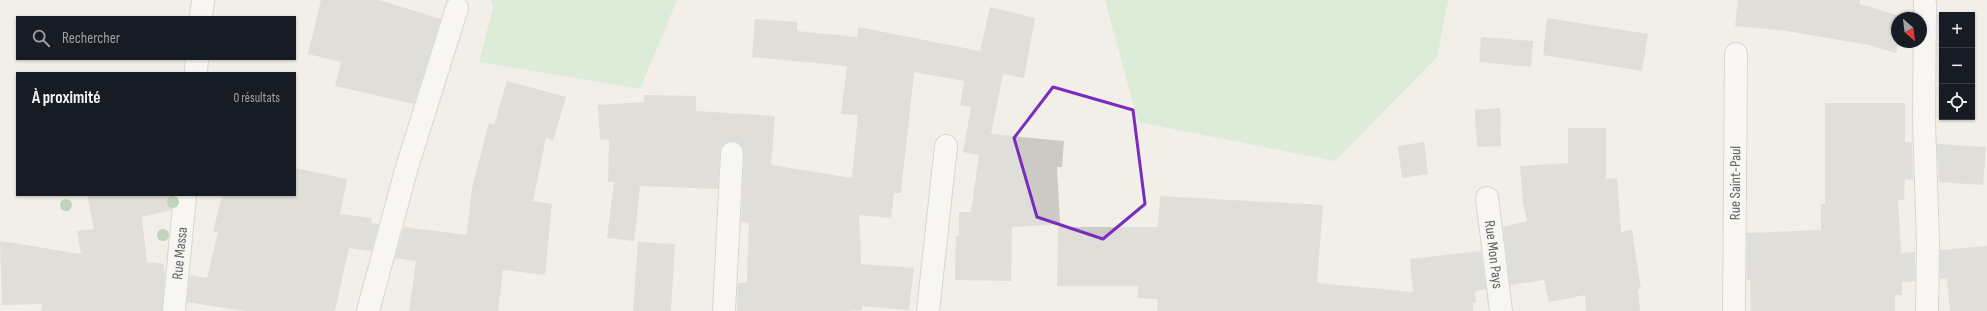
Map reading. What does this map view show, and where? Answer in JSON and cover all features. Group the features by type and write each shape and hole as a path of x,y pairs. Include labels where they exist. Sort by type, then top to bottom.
{"street":[{"path":"201,16 203,0"},
{"path":"1925,4 1924,120 1928,243 1927,311"},
{"path":"368,311 407,167 457,8"},
{"name":"Rue Saint-Paul","path":"1734,311 1736,54"},
{"path":"196,72 197,60"},
{"path":"928,311 946,146"},
{"path":"724,311 732,153"},
{"name":"Rue Massa","path":"174,311 185,196"},
{"name":"Rue Mon Pays","path":"1487,198 1501,311"}],"highlighted area":[{"path":"1053,87 1133,110 1145,204 1103,239 1037,217 1014,138"}],"green space":[{"path":"491,0 677,0 640,89 479,62 493,8"},
{"path":"1105,0 1448,0 1437,57 1335,161 1138,122"}],"building":[{"path":"321,0 379,0 441,19 414,104 335,86 341,62 308,54"},
{"path":"1738,0 1860,0 1860,4 1891,13 1891,48 1897,48 1896,53 1869,45 1787,31 1735,26"},
{"path":"990,7 1035,18 1024,78 1003,74 991,134 1064,141 1062,167 1057,167 1060,224 1012,227 1011,281 955,280 956,236 959,236 959,212 971,212 979,155 963,152 971,107 960,105 964,81 914,72 901,193 894,193 891,218 859,215 861,264 914,268 909,310 862,306 862,310 845,311 737,311 738,283 747,283 749,223 741,222 744,153 743,147 738,142 726,142 721,147 718,189 640,186 634,241 607,238 614,182 608,182 609,139 600,140 598,105 644,102 644,95 696,96 696,111 775,116 771,165 852,178 858,115 841,114 847,66 752,57 755,19 797,22 797,31 857,37 858,27 980,51"},
{"path":"1547,18 1648,34 1642,71 1543,55"},
{"path":"1481,37 1533,41 1531,67 1479,62"},
{"path":"507,81 566,97 553,140 546,138 533,201 552,204 545,275 503,270 498,311 409,311 416,261 395,258 404,227 467,235 472,188 489,123 494,125"},
{"path":"1825,103 1905,103 1905,142 1912,143 1913,180 1905,179 1904,200 1898,200 1901,253 1915,252 1915,281 1902,282 1902,295 1895,295 1895,311 1751,311 1750,280 1747,280 1747,233 1821,230 1821,204 1825,204"},
{"path":"1500,108 1501,146 1477,147 1475,110"},
{"path":"1568,128 1606,128 1606,179 1617,178 1621,232 1632,230 1641,289 1638,289 1640,311 1586,311 1585,295 1549,302 1544,280 1510,285 1503,227 1527,221 1523,203 1520,166 1568,163"},
{"path":"1424,142 1428,174 1402,178 1398,146"},
{"path":"1937,144 1986,147 1983,185 1939,182"},
{"path":"296,168 347,179 340,214 372,218 371,223 379,224 371,251 349,248 335,311 245,311 187,302 190,275 207,278 218,232 213,232 222,196 296,196"},
{"path":"87,196 172,196 171,210 142,217 147,262 164,264 163,271 165,271 162,311 41,311 42,304 2,305 0,241 81,254 77,231 94,229"},
{"path":"1160,196 1323,205 1317,283 1413,292 1410,259 1481,251 1486,289 1475,291 1476,303 1473,303 1473,311 1157,311 1158,299 1138,298 1138,286 1057,286 1058,227 1158,227"},
{"path":"638,242 675,244 671,311 633,311"},
{"path":"1987,246 1987,311 1950,311 1947,278 1940,279 1940,250"}]}
